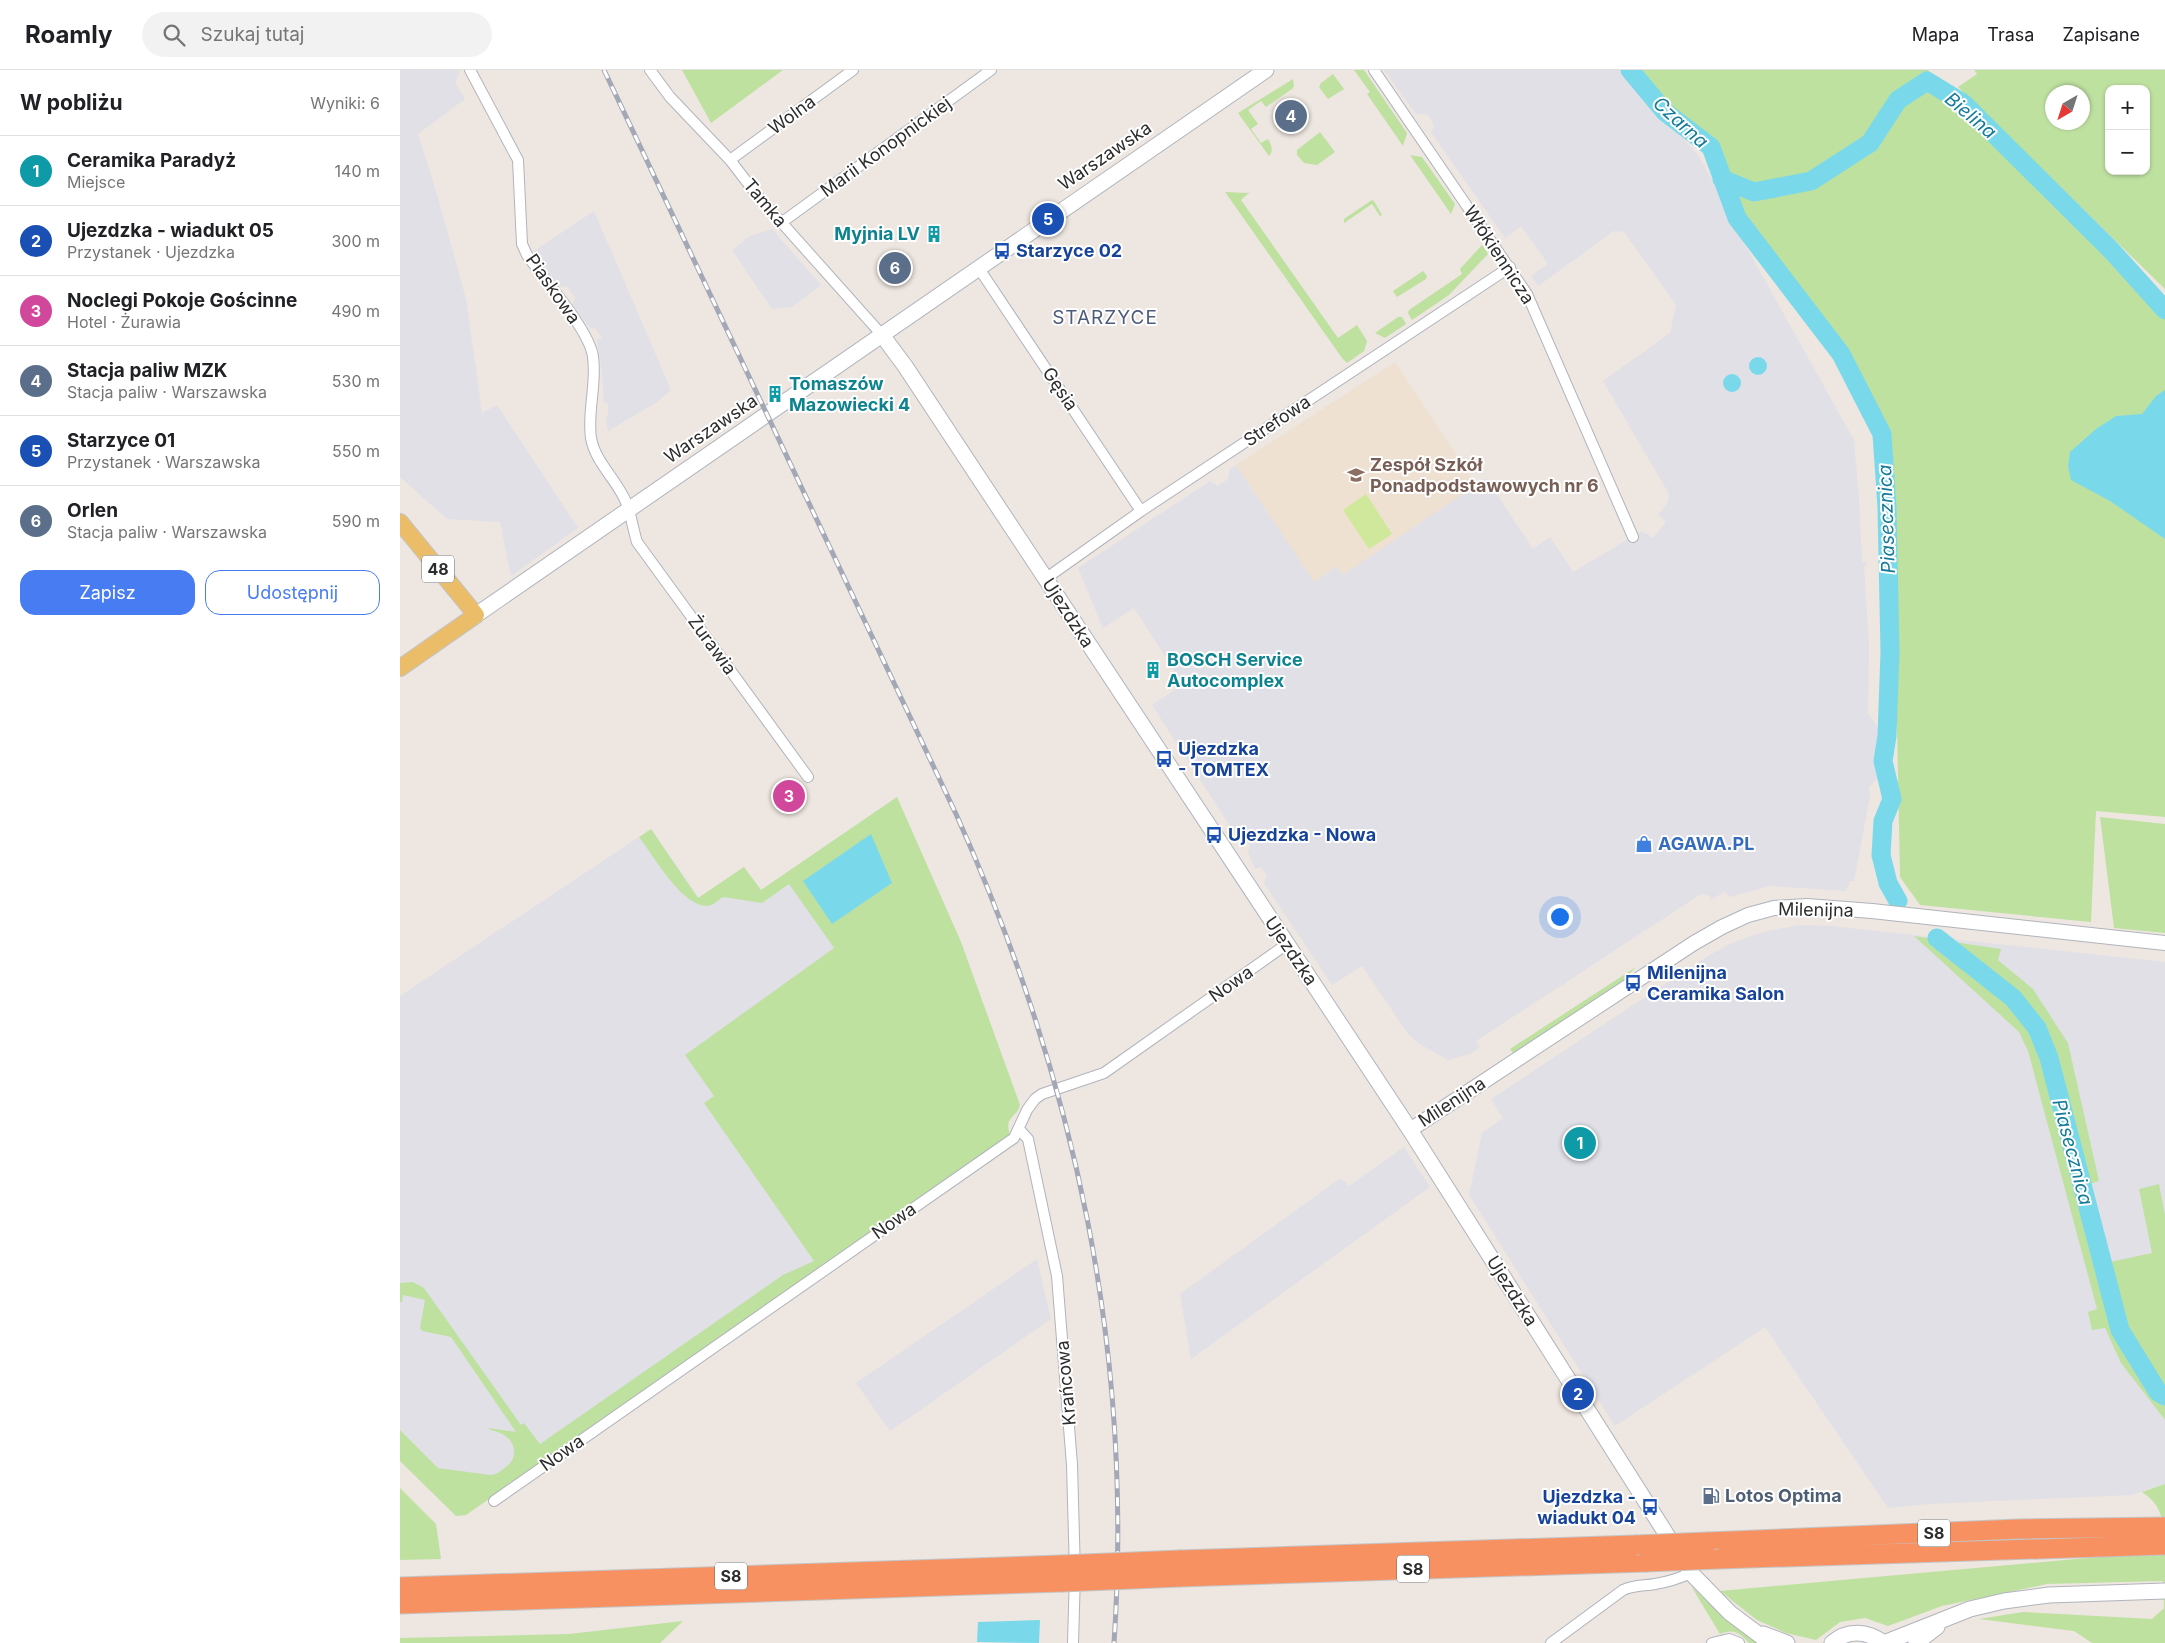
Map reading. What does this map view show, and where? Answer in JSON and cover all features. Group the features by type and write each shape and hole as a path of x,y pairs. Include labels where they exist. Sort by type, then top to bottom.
{"highway":[{"name":"S8","path":"1180,1569 1636,1544 2019,1529 2163,1536"},
{"name":"S8","path":"400,1587 1180,1569 1646,1562 2163,1536"},
{"name":"S8","path":"400,1604 1061,1573"}],"main road":[{"name":"Warszawska","path":"400,668 628,508 1266,70"},
{"name":"Ujezdzka","path":"882,335 900,359 1410,1130 1691,1573 1713,1598 1770,1643"},
{"name":"48","path":"400,522 476,615"},
{"path":"1832,1643 1844,1635 1861,1633 1869,1634 1884,1643 1979,1607 2026,1598 2163,1591"},
{"path":"1916,1643 1951,1618"},
{"name":"Ujezdzka","path":"1750,1628 1786,1643"}],"street":[{"name":"Piaskowa","path":"470,70 518,160 522,244 527,255 582,330 590,345 593,358 591,438 595,450 628,508"},
{"name":"Tamka","path":"650,70 670,96 730,160 781,223 882,335"},
{"name":"Wolna","path":"730,160 853,70"},
{"name":"Marii Konopnickiej","path":"781,223 991,70"},
{"name":"Włókiennicza","path":"1374,70 1527,294 1633,537"},
{"name":"Gęsia","path":"978,267 1141,511"},
{"name":"Strefowa","path":"1045,579 1141,511 1510,267"},
{"name":"Żurawia","path":"628,508 636,542 808,777"},
{"name":"Milenijna","path":"1410,1130 1694,943 1741,918 1774,908 1807,906 1872,911 2165,943"},
{"name":"Nowa","path":"494,1501 1014,1138 1027,1110 1035,1099 1042,1094 1104,1073 1286,944"},
{"name":"Krańcowa","path":"1019,1129 1028,1139 1057,1276 1072,1465 1075,1573 1073,1643"},
{"path":"1551,1643 1623,1590 1631,1586 1656,1584 1691,1573"},
{"path":"1712,1643 1729,1639 1739,1643"}],"shaded area":[{"path":"400,70 459,70 460,72 455,83 465,99 418,134 466,299 482,413 497,405 578,528 511,576 500,522 447,519 400,477"},
{"path":"1384,70 1621,70 1698,155 1722,198 1729,216 1854,440 1862,562 1866,562 1867,566 1864,567 1869,647 1868,713 1878,728 1879,777 1869,787 1870,796 1854,881 1850,881 1846,891 1770,886 1729,897 1725,891 1711,900 1709,896 1701,894 1476,1041 1480,1047 1470,1054 1448,1060 1418,1043 1408,1034 1362,966 1332,985 1264,883 1267,876 1261,867 1255,869 1248,852 1250,845 1244,837 1237,837 1152,705 1183,684 1134,608 1103,628 1078,568 1210,481 1218,486 1228,479 1230,469 1236,465 1314,581 1337,566 1343,574 1486,478 1533,549 1550,537 1573,572 1642,531 1653,538 1666,522 1658,515 1667,504 1669,494 1603,381 1670,333 1676,305 1624,232 1614,231 1538,286 1531,276 1548,264 1521,226 1505,238 1431,132 1434,125 1427,114 1416,114"},
{"path":"594,211 671,390 657,402 608,431 606,417 608,415 608,404 604,402 597,340 602,338 595,328 591,329 572,305 575,298 567,286 559,287 534,254 534,251"},
{"path":"772,229 821,285 792,307 772,309 732,250 750,236"},
{"name":"Zespół Szkół Ponadpodstawowych nr 6","path":"1395,362 1476,485 1343,575 1337,566 1314,582 1236,465"},
{"path":"897,797 961,942 1020,1105 1017,1113 1010,1117 1007,1126 1010,1135 466,1515 456,1516 400,1461 400,996 651,829 699,898 744,867 761,890"},
{"path":"1799,925 1831,926 2165,962 2165,1484 2131,1495 1927,1504 1888,1508 1765,1327 1615,1426 1469,1195 1482,1133 1503,1118 1491,1099 1706,957 1732,943 1763,932"},
{"path":"1404,1147 1430,1187 1191,1359 1180,1294 1338,1180 1341,1179 1349,1186"},
{"path":"1037,1259 1051,1319 890,1431 856,1383"}],"green space":[{"path":"682,70 783,70 711,123"},
{"path":"1354,70 1364,70 1407,133 1403,146 1367,94 1370,92"},
{"path":"1639,70 1928,70 2109,251 2165,311 2165,817 2096,811 2091,922 1920,905 1900,877 1893,522 1884,433 1843,354 1756,237 1729,182 1713,136 1687,122"},
{"path":"1974,70 2165,70 2165,289 1958,87 1977,74"},
{"path":"1333,74 1344,89 1328,99 1319,87 1321,83"},
{"path":"1293,79 1294,86 1292,89 1266,107 1261,101 1248,110 1258,124 1251,129 1261,143 1268,139 1270,143 1272,150 1269,156 1238,113"},
{"path":"1320,132 1335,152 1317,165 1304,163 1297,155 1297,150"},
{"path":"1410,155 1422,157 1455,204 1451,214"},
{"path":"1251,191 1241,200 1338,338 1357,325 1367,341 1364,351 1347,363 1225,192 1248,193"},
{"path":"1372,200 1382,215 1380,216 1372,204 1344,223 1344,219"},
{"path":"1482,245 1488,254 1449,295 1412,320 1408,313 1409,310 1462,274 1460,269"},
{"path":"1423,271 1427,276 1426,279 1397,297 1393,291"},
{"path":"1398,317 1402,317 1406,324 1385,338 1375,333"},
{"path":"1366,494 1392,534 1369,549 1343,510"},
{"path":"897,797 961,942 1020,1105 1008,1124 1010,1135 466,1515 456,1516 400,1461 400,1430 438,1468 490,1475 497,1473 511,1462 514,1449 510,1440 488,1428 516,1432 451,1337 422,1331 420,1328 425,1300 403,1295 402,1302 400,1302 400,1283 413,1282 424,1288 521,1425 524,1423 540,1444 783,1275 814,1261 704,1103 714,1096 685,1055 834,948 789,884 762,903 723,897 715,903 706,906 687,897 668,878 639,837 651,829 698,898 744,867 761,890"},
{"path":"2100,817 2165,824 2165,933 2114,928"},
{"path":"1914,936 2001,949 1998,960 2033,989 2068,1043 2099,1181 2090,1184 2110,1262 2152,1253 2139,1189 2159,1184 2165,1215 2165,1420 2121,1363 2105,1328 2092,1330 2088,1312 2097,1309 2028,1051 2019,1032"},
{"path":"1636,967 1619,985 1514,1054 1510,1049"},
{"path":"2165,1484 2165,1643 2092,1643 2074,1631 1979,1619 2023,1612 2152,1619 2164,1608 2163,1581 2047,1584 1942,1606 1888,1626 1865,1618 1840,1622 1816,1640 1786,1633 1757,1620 1720,1591 2164,1551 2163,1524 2159,1510 2150,1498 2142,1492"},
{"path":"400,1488 436,1524 441,1559 400,1560"},
{"path":"1691,1586 1727,1621 1759,1643 1749,1643 1739,1634 1729,1631 1720,1634"},
{"path":"683,1621 660,1643 400,1643 400,1638 569,1634"}],"water":[{"path":"1754,357 1762,357 1767,362 1765,373 1754,375 1749,370 1749,362"},
{"path":"1728,374 1736,374 1741,379 1739,390 1728,392 1723,387 1723,379"},
{"path":"2165,390 2165,539 2110,501 2071,480 2068,466 2070,452 2096,429 2116,416 2142,414 2156,396"},
{"path":"871,834 892,883 832,924 803,881"},
{"path":"1040,1620 1039,1643 977,1642 978,1622"}],"waterway":[{"name":"Piasecznica","path":"1630,70 1665,112 1711,147 1737,218 1841,354 1882,434 1887,507 1890,652 1887,736 1883,761 1892,799 1883,821 1881,855 1888,883 1898,901"},
{"name":"Bielina","path":"1722,179 1754,192 1811,181 1870,143 1898,100 1927,81 1963,103 2111,250 2165,310"},
{"name":"Piasecznica","path":"1937,938 2013,998 2037,1028 2049,1058 2120,1330 2158,1392 2165,1396"}],"railway":[{"path":"604,70 956,814 998,914 1034,1014 1064,1116 1087,1219 1104,1323 1114,1428 1118,1535 1114,1643"}],"place":[{"name":"Stacja paliw MZK","path":"1291,116"},
{"name":"Starzyce 01","path":"1048,219"},
{"name":"Myjnia LV","path":"934,234"},
{"name":"Starzyce 02","path":"1002,251"},
{"name":"Orlen","path":"895,268"},
{"name":"Tomaszów Mazowiecki 4","path":"775,394"},
{"name":"Zespół Szkół Ponadpodstawowych nr 6","path":"1356,475"},
{"name":"BOSCH Service Autocomplex","path":"1153,670"},
{"name":"Ujezdzka - TOMTEX","path":"1164,759"},
{"name":"Noclegi Pokoje Gościnne","path":"789,796"},
{"name":"Ujezdzka - Nowa","path":"1214,835"},
{"name":"AGAWA.PL","path":"1644,844"},
{"name":"Milenijna Ceramika Salon","path":"1633,983"},
{"name":"Ceramika Paradyż","path":"1580,1143"},
{"name":"Ujezdzka - wiadukt 05","path":"1578,1394"},
{"name":"Lotos Optima","path":"1711,1496"},
{"name":"Ujezdzka - wiadukt 04","path":"1650,1507"}],"district":[{"name":"STARZYCE","path":"1105,317"}],"water label":[{"name":"Czarna","path":"1681,122"}]}
